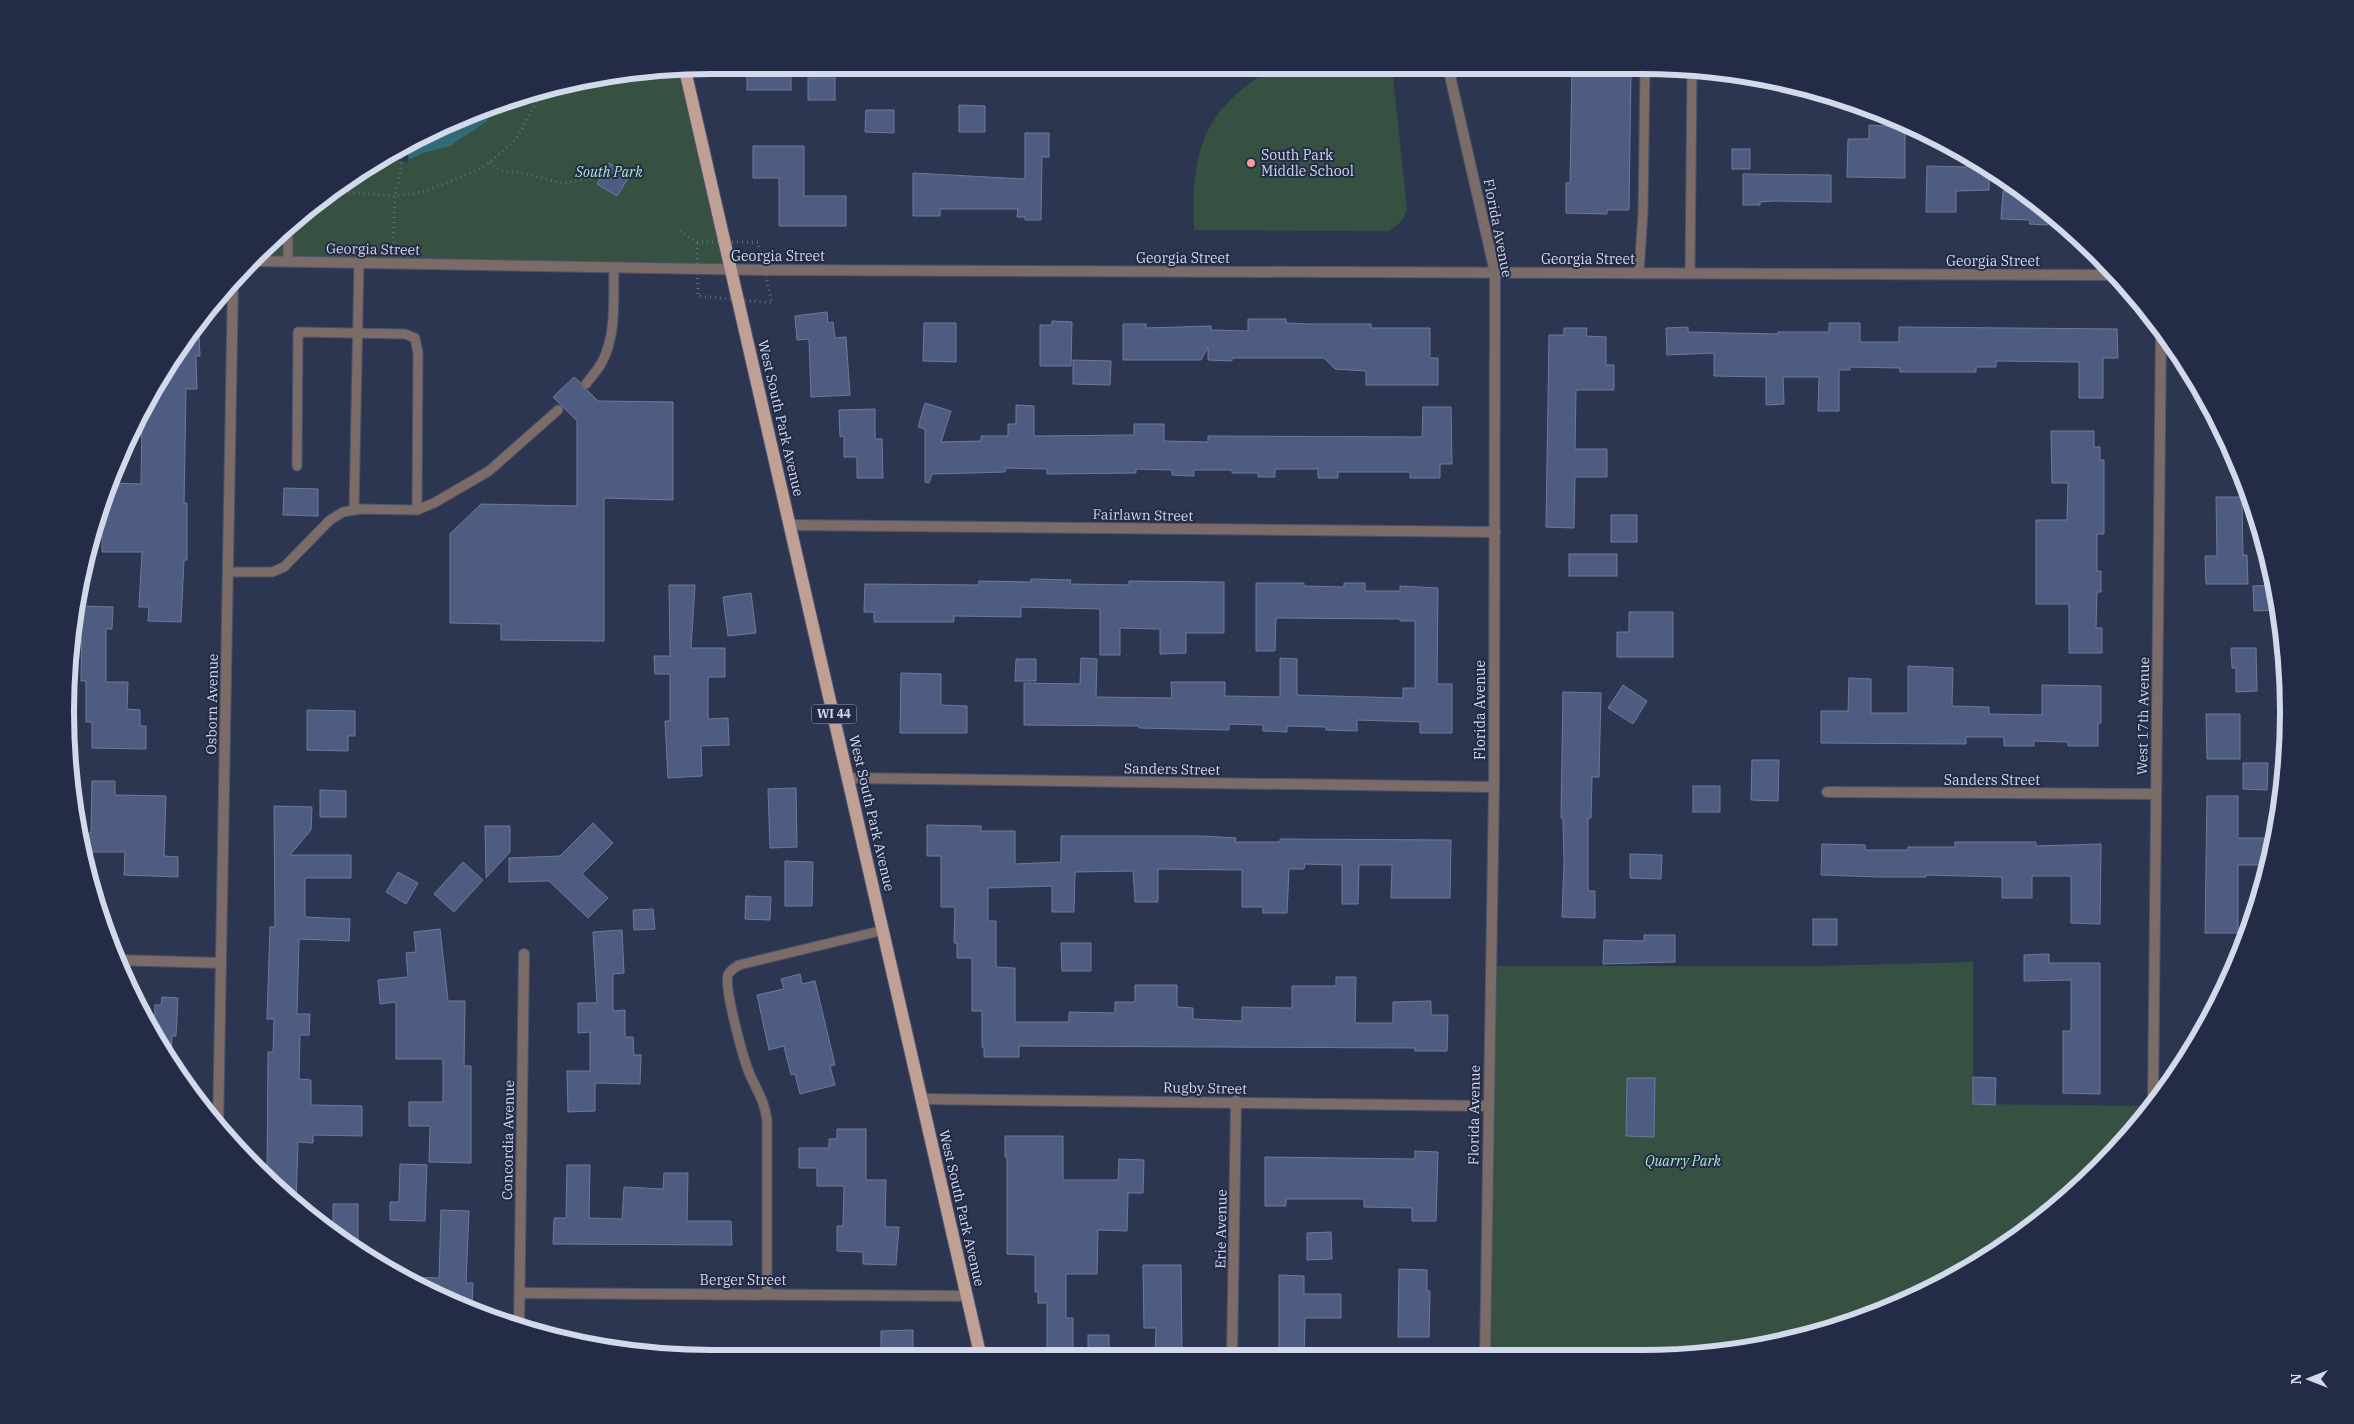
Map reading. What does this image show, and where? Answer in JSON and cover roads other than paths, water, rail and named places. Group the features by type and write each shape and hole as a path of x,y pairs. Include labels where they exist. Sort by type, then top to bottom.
{"main road":[{"name":"West South Park Avenue","path":"686,75 979,1350"}],"street":[{"name":"Florida Avenue","path":"1450,74 1495,272 1494,787 1487,1106 1485,1350"},
{"name":"Georgia Street","path":"261,261 732,270 2106,275"},
{"name":"Osborn Avenue","path":"218,1116 233,290"},
{"name":"West 17th Avenue","path":"2153,1094 2162,342"},
{"name":"Fairlawn Street","path":"790,525 1495,532"},
{"name":"Sanders Street","path":"849,778 1494,787"},
{"name":"Sanders Street","path":"1828,792 2156,794"},
{"name":"Concordia Avenue","path":"519,1320 524,954"},
{"path":"124,960 221,963"},
{"name":"Rugby Street","path":"922,1099 1236,1101 1487,1106"},
{"name":"Erie Avenue","path":"1232,1350 1236,1101"},
{"name":"Berger Street","path":"520,1292 967,1296"}],"lane":[{"path":"1639,273 1643,212 1646,74"},
{"path":"1690,273 1692,76"},
{"path":"288,235 288,262"},
{"path":"354,510 359,263"},
{"path":"586,384 602,364 610,344 614,267"},
{"path":"297,466 298,332 405,334 415,338 418,353 417,510"},
{"path":"228,572 272,572 284,567 330,520 343,512 354,510 417,510 434,503 489,471 558,410"},
{"path":"767,1294 767,1120 761,1097 750,1076 730,1002 728,976 730,971 739,965 884,930"}],"place":[{"name":"South Park Middle School","path":"1251,163"}],"park label":[{"name":"South Park","path":"609,172"},
{"name":"Quarry Park","path":"1683,1161"}]}
